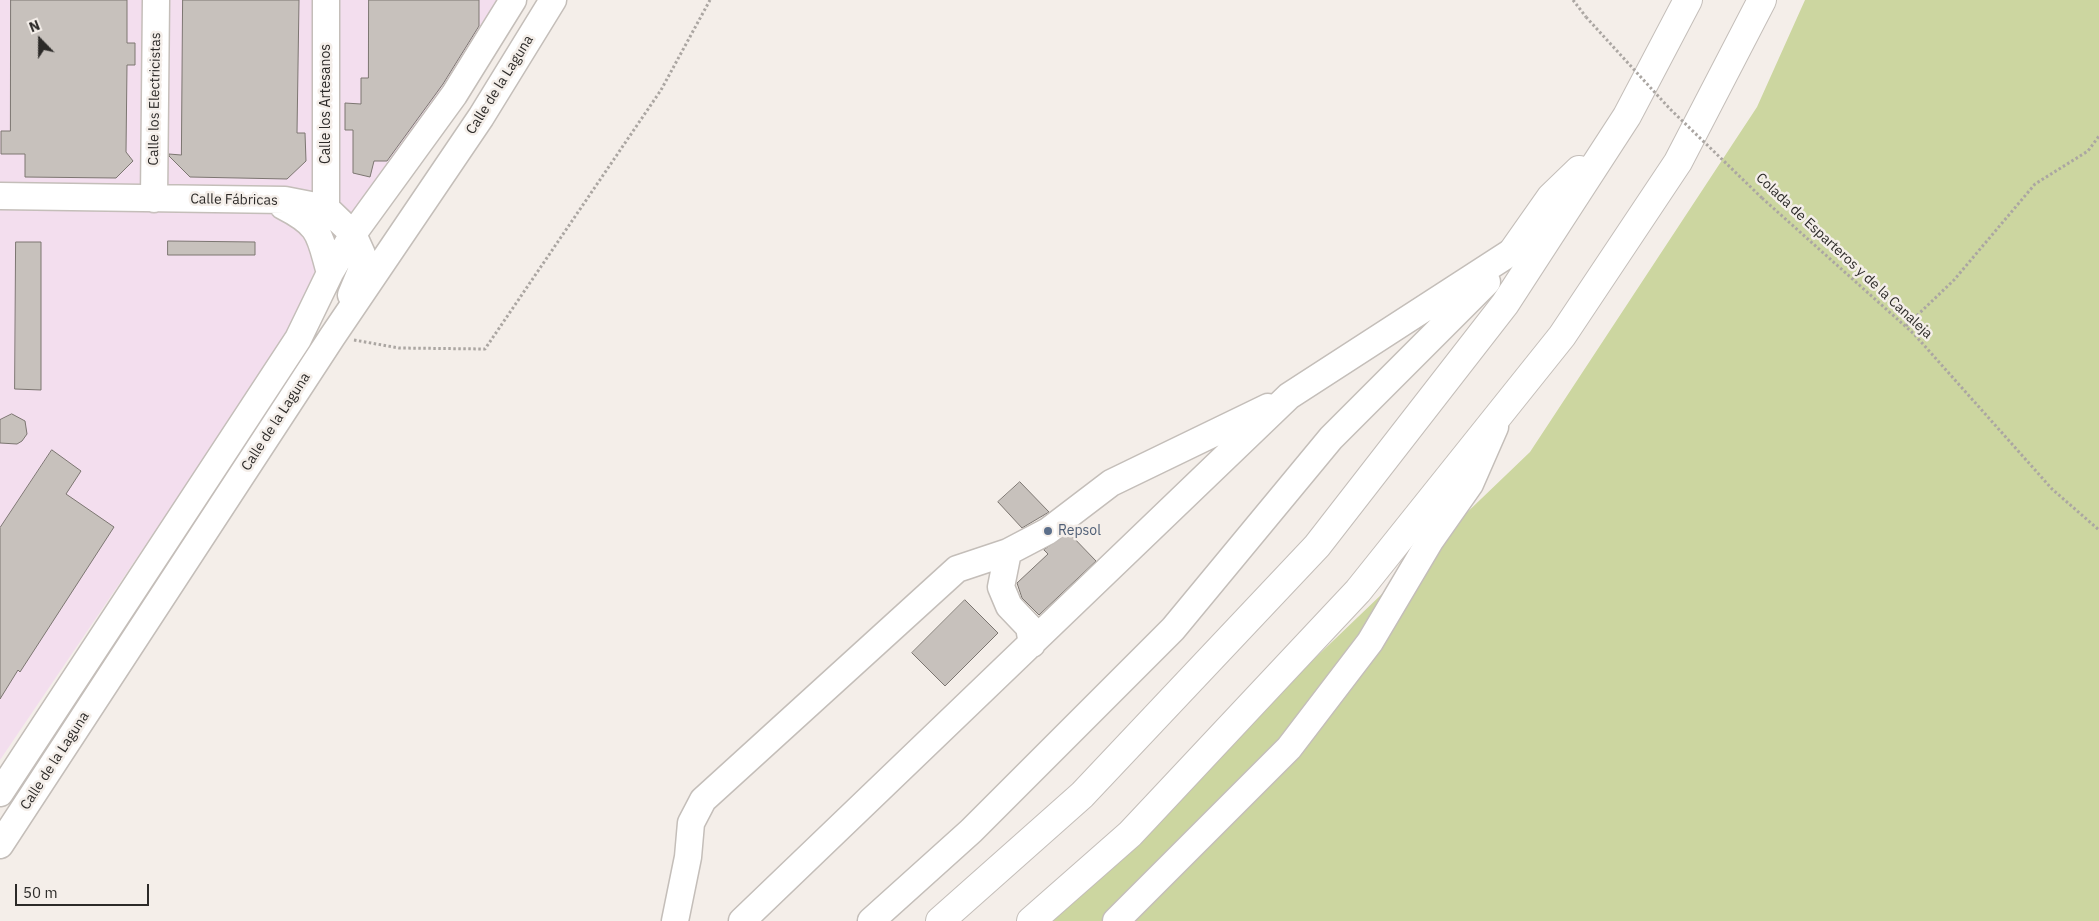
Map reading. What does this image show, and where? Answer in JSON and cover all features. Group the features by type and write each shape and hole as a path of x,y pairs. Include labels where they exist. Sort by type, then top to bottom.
{"highway":[{"path":"940,921 1082,795 1316,546 1505,304 1627,116 1688,0"},
{"path":"1031,921 1130,834 1358,591 1562,336 1678,162 1762,0"},
{"path":"1513,251 1552,197 1614,136"}],"street":[{"name":"Calle los Electricistas","path":"154,198 156,0"},
{"name":"Calle los Artesanos","path":"326,0 326,208"},
{"name":"Calle de la Laguna","path":"0,793 298,339 330,273 354,234 454,95 513,0"},
{"name":"Calle de la Laguna","path":"0,845 334,334 481,117 553,0"},
{"name":"Calle Fábricas","path":"0,196 285,200 326,208"},
{"path":"272,200 313,224 321,239 330,273"},
{"path":"326,208 354,234 362,254 361,271 334,334"},
{"path":"674,921 688,857 691,823 703,800 957,568 1008,552 1048,531 1110,483 1289,396 1513,251"},
{"path":"872,921 971,831 1173,629 1331,438 1499,270 1513,251"},
{"path":"742,921 1289,396"},
{"path":"1117,920 1289,748 1364,650 1430,541 1470,484 1502,411"},
{"path":"1008,552 1001,587 1009,606 1029,627 1032,644"}],"path":[{"path":"334,334 398,348 485,349 661,90 710,0"},
{"name":"Colada de Esparteros y de la Canaleja","path":"1573,0 1586,17 1670,109 1762,198 1906,326 2052,489 2099,530"},
{"path":"1906,326 1954,280 2034,184 2088,151 2099,136"}],"shaded area":[{"path":"0,0 510,0 496,27 0,760"}],"green space":[{"path":"1805,0 2099,0 2099,921 1041,921 1530,452 1757,107"}],"building":[{"path":"11,0 127,0 127,43 135,43 135,65 127,65 126,152 133,161 116,178 25,177 25,154 1,154 1,131 10,131"},
{"path":"183,0 299,0 297,133 305,133 306,161 287,179 190,177 169,156 169,154 181,155"},
{"path":"369,0 479,0 479,26 443,84 387,161 374,161 370,177 353,173 353,130 345,130 345,103 361,104 361,78 368,78"},
{"path":"168,241 255,242 255,255 168,255"},
{"path":"16,242 41,242 41,390 15,389"},
{"path":"12,414 25,421 27,434 17,444 0,443 0,420"},
{"path":"52,450 81,471 66,494 114,527 20,672 18,670 0,699 0,528"},
{"path":"1020,482 1049,512 1022,528 998,502"},
{"path":"1069,533 1096,561 1039,615 1022,598 1017,583 1048,554 1044,550"},
{"path":"965,600 998,633 945,686 912,653"}],"place":[{"name":"Repsol","path":"1048,531"}]}
